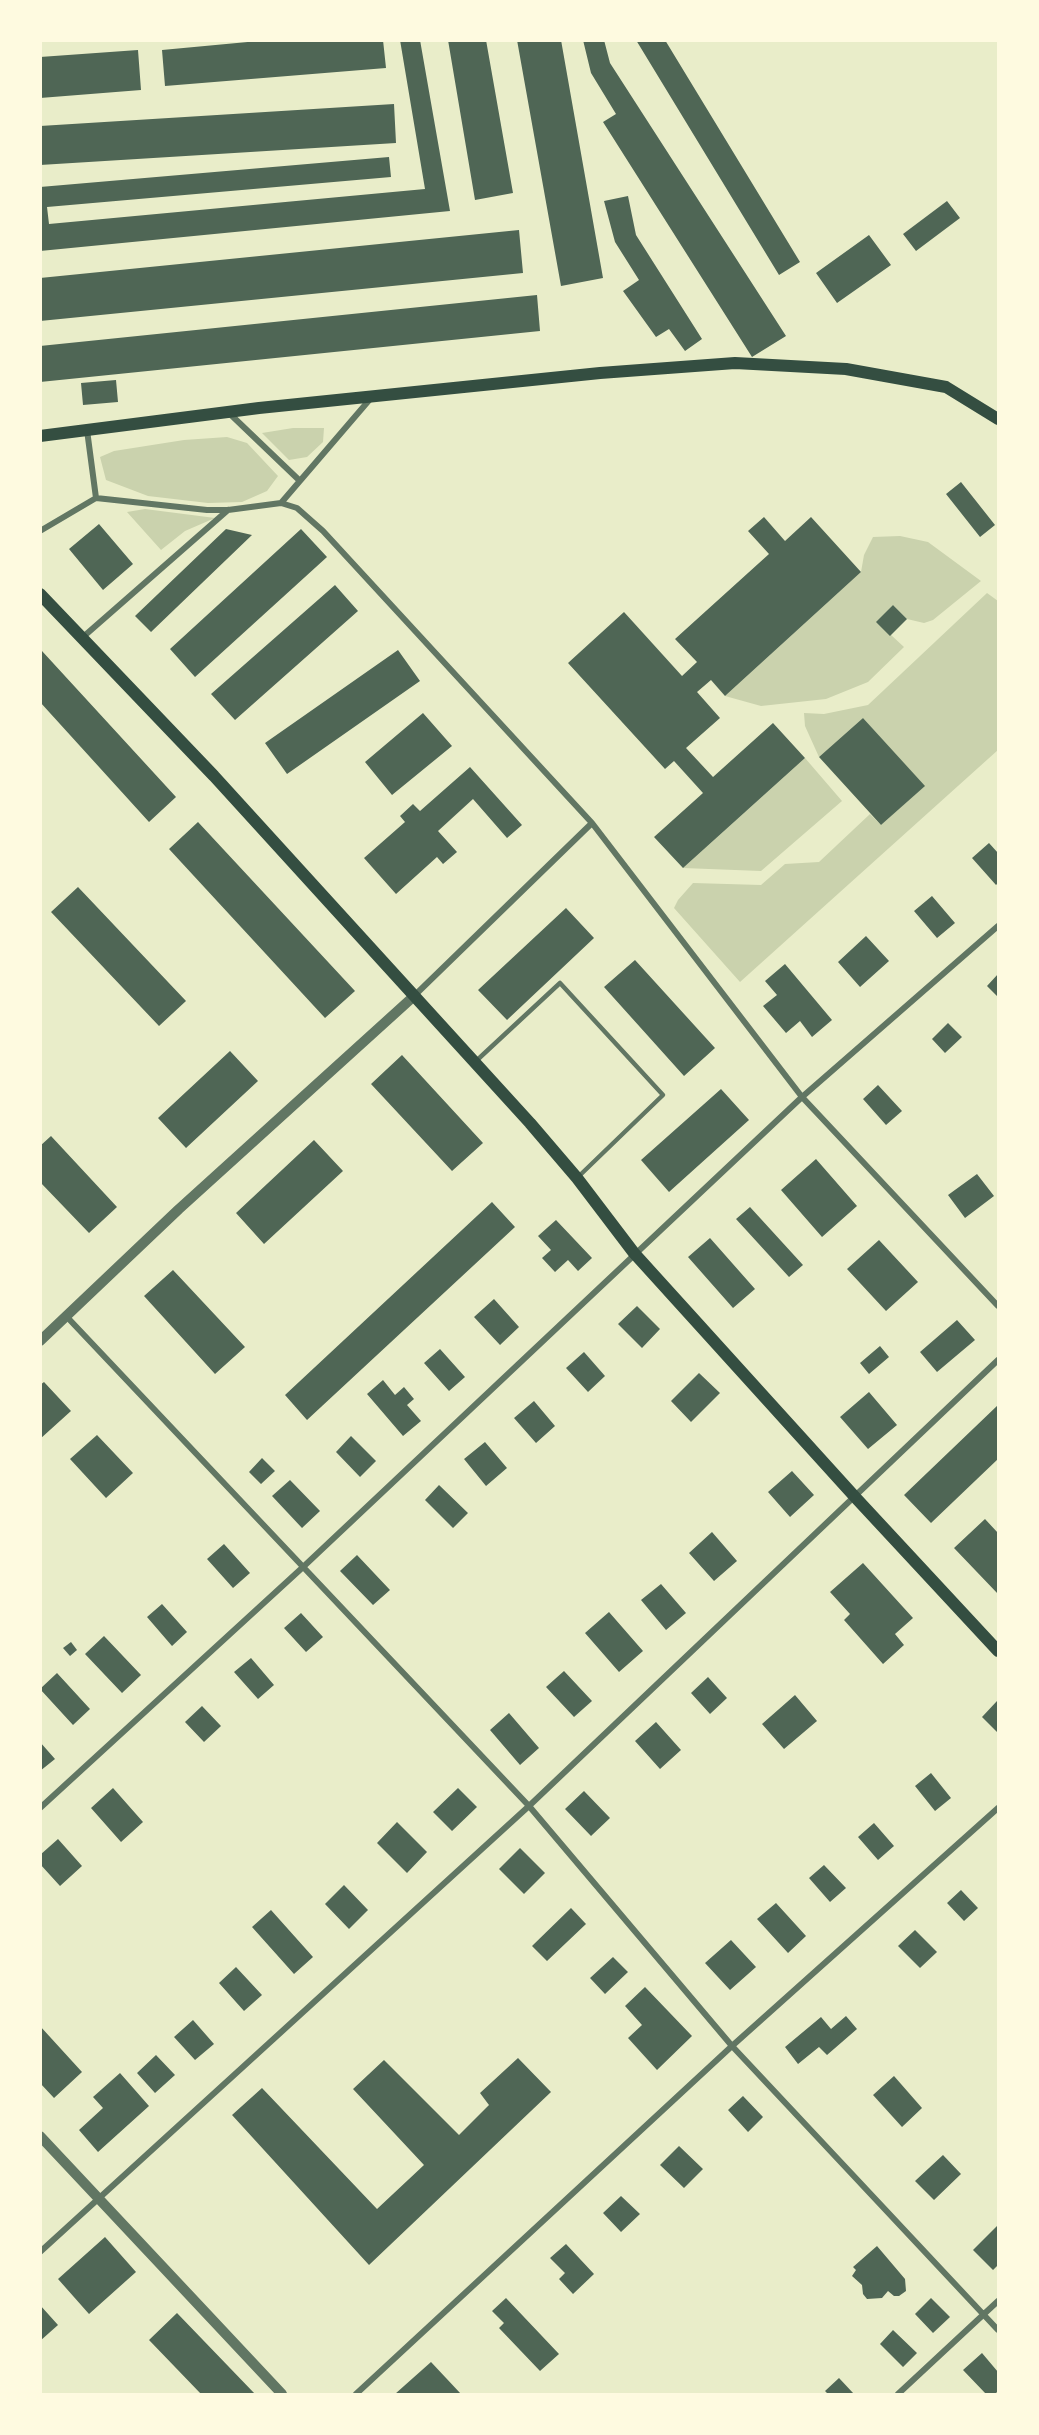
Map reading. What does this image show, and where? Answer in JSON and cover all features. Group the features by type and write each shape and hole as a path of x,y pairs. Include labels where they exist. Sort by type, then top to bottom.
{"main road":[{"path":"40,436 228,412 600,373 735,363 846,369 946,387 999,418"},
{"path":"41,596 214,776 413,997 475,1062 577,1178 634,1253 855,1497 999,1651"}],"street":[{"path":"281,503 371,398"},
{"path":"228,412 300,481"},
{"path":"87,430 96,498"},
{"path":"40,531 96,498 228,510 281,503 297,508 323,531 592,822 802,1097 999,1306"},
{"path":"82,638 228,510"},
{"path":"40,1341 180,1209 413,997 592,822"},
{"path":"40,1808 302,1568 802,1097 999,926"},
{"path":"68,1317 302,1568 529,1806 732,2046 999,2330"},
{"path":"40,2252 529,1806 999,1359"},
{"path":"356,2394 732,2046 999,1808"},
{"path":"40,2136 282,2394"},
{"path":"898,2394 999,2301"}],"lane":[{"path":"475,1062 560,983 663,1095 577,1178"}],"green space":[{"path":"293,428 324,428 323,442 307,457 289,460 262,433"},
{"path":"227,437 247,443 278,476 267,491 242,502 208,503 148,496 106,480 100,457 114,451 184,440"},
{"path":"145,509 215,518 185,531 161,550 127,512"},
{"path":"900,536 928,542 981,581 933,620 924,623 907,619 893,605 877,622 904,647 868,682 826,699 761,706 725,696 861,572 864,555 873,537"},
{"path":"987,593 998,601 998,750 740,982 674,908 678,900 693,883 761,885 785,864 819,862 870,814 881,825 924,786 863,718 819,757 805,726 804,713 824,714 868,705"},
{"path":"805,758 842,801 761,871 683,868"}],"building":[{"path":"269,40 383,40 386,68 165,86 162,50"},
{"path":"400,40 420,40 450,211 40,251 40,187 389,157 391,177 47,207 49,224 425,189"},
{"path":"448,40 486,40 513,193 475,200"},
{"path":"517,40 561,40 603,278 561,286"},
{"path":"583,40 604,40 610,63 786,336 752,357 603,122 616,114 591,73"},
{"path":"636,40 665,40 800,262 779,275"},
{"path":"138,50 141,90 40,98 40,57"},
{"path":"394,104 396,143 40,165 40,126"},
{"path":"628,196 636,235 702,339 685,351 669,329 656,337 623,291 639,280 615,242 604,201"},
{"path":"947,201 960,218 916,251 903,234"},
{"path":"519,230 523,273 40,321 40,278"},
{"path":"869,235 891,265 837,303 816,273"},
{"path":"537,295 540,331 40,382 40,346"},
{"path":"116,380 118,402 83,405 81,383"},
{"path":"961,482 995,525 980,537 946,494"},
{"path":"764,517 785,541 811,517 861,572 725,696 711,680 697,692 720,718 686,748 713,777 773,723 805,758 683,868 654,837 703,793 674,761 665,769 568,663 624,612 682,676 697,662 675,639 769,554 748,531"},
{"path":"99,524 133,564 103,590 69,549"},
{"path":"226,529 252,535 151,632 135,616"},
{"path":"301,529 327,557 195,677 170,649"},
{"path":"335,585 358,611 235,720 211,694"},
{"path":"893,605 907,619 890,636 876,622"},
{"path":"398,650 420,681 287,774 265,743"},
{"path":"42,651 176,797 149,822 40,702"},
{"path":"423,713 452,746 392,795 365,762"},
{"path":"863,718 925,786 881,825 819,757"},
{"path":"470,767 522,825 507,838 473,799 438,831 457,852 443,864 437,857 396,894 364,858 405,822 400,816 413,804 420,811"},
{"path":"198,822 355,991 325,1018 169,849"},
{"path":"989,843 998,853 998,883 996,885 972,858"},
{"path":"78,887 186,1001 159,1026 51,912"},
{"path":"932,896 955,923 937,938 914,911"},
{"path":"566,908 594,938 507,1020 478,990"},
{"path":"866,936 889,961 860,987 838,962"},
{"path":"635,960 715,1048 684,1076 604,987"},
{"path":"785,964 832,1020 812,1037 800,1021 786,1033 763,1006 777,995 765,981"},
{"path":"998,974 998,997 987,986"},
{"path":"948,1023 962,1037 945,1053 932,1039"},
{"path":"230,1051 258,1081 186,1148 158,1118"},
{"path":"402,1055 483,1143 452,1171 371,1084"},
{"path":"878,1085 902,1111 886,1125 863,1099"},
{"path":"721,1089 749,1120 669,1192 641,1160"},
{"path":"51,1136 117,1207 89,1233 40,1182 40,1146"},
{"path":"314,1140 343,1171 264,1244 236,1213"},
{"path":"816,1159 857,1206 822,1237 781,1190"},
{"path":"977,1174 994,1196 965,1218 948,1195"},
{"path":"492,1202 515,1227 307,1420 285,1395"},
{"path":"750,1207 803,1265 789,1277 736,1219"},
{"path":"556,1220 592,1258 578,1271 568,1260 555,1272 542,1258 551,1250 538,1236"},
{"path":"710,1238 755,1289 733,1308 688,1257"},
{"path":"879,1240 918,1282 886,1311 847,1269"},
{"path":"173,1270 245,1347 215,1374 144,1296"},
{"path":"494,1299 519,1327 500,1345 474,1317"},
{"path":"637,1306 660,1329 642,1348 618,1324"},
{"path":"957,1320 975,1340 937,1372 920,1352"},
{"path":"880,1346 889,1357 869,1374 860,1363"},
{"path":"440,1349 465,1377 449,1391 424,1363"},
{"path":"584,1352 605,1376 588,1392 566,1368"},
{"path":"699,1373 720,1393 691,1422 671,1401"},
{"path":"383,1380 395,1395 404,1387 414,1399 407,1405 421,1421 403,1436 367,1394"},
{"path":"44,1382 71,1411 40,1439 40,1385"},
{"path":"869,1392 897,1425 868,1449 840,1417"},
{"path":"534,1401 555,1426 536,1443 514,1418"},
{"path":"998,1405 998,1459 931,1523 904,1495"},
{"path":"97,1435 133,1473 106,1498 70,1459"},
{"path":"351,1436 376,1461 360,1477 336,1452"},
{"path":"485,1442 507,1468 486,1486 464,1459"},
{"path":"262,1458 275,1471 261,1484 249,1472"},
{"path":"792,1471 814,1495 790,1517 768,1492"},
{"path":"290,1480 320,1511 302,1528 272,1496"},
{"path":"439,1485 468,1513 453,1528 425,1500"},
{"path":"985,1519 998,1533 998,1594 954,1548"},
{"path":"712,1532 737,1561 714,1581 689,1553"},
{"path":"224,1544 250,1573 233,1588 207,1559"},
{"path":"357,1555 390,1590 373,1605 340,1571"},
{"path":"863,1563 913,1618 895,1634 904,1645 883,1664 844,1620 850,1614 830,1592"},
{"path":"661,1584 686,1613 666,1630 641,1600"},
{"path":"162,1604 187,1632 172,1646 147,1617"},
{"path":"609,1612 643,1651 619,1672 585,1633"},
{"path":"301,1613 323,1637 306,1652 284,1628"},
{"path":"104,1636 141,1675 122,1693 85,1654"},
{"path":"71,1642 77,1650 70,1656 63,1648"},
{"path":"251,1658 274,1685 258,1699 234,1672"},
{"path":"564,1671 592,1701 574,1717 546,1687"},
{"path":"57,1673 90,1709 73,1725 40,1689"},
{"path":"708,1677 727,1698 710,1714 691,1693"},
{"path":"795,1695 817,1721 784,1749 762,1724"},
{"path":"997,1701 998,1703 998,1733 982,1717"},
{"path":"202,1706 221,1726 204,1742 185,1722"},
{"path":"509,1713 539,1748 520,1765 490,1730"},
{"path":"656,1722 681,1750 660,1769 635,1741"},
{"path":"40,1742 55,1759 40,1771"},
{"path":"931,1773 951,1798 935,1811 915,1786"},
{"path":"113,1788 143,1822 121,1842 91,1808"},
{"path":"458,1788 477,1807 452,1831 433,1812"},
{"path":"584,1791 610,1818 591,1836 565,1809"},
{"path":"397,1822 427,1852 407,1873 377,1843"},
{"path":"874,1823 894,1846 878,1860 858,1837"},
{"path":"58,1839 82,1866 60,1886 40,1864 40,1855"},
{"path":"520,1848 545,1873 524,1894 499,1869"},
{"path":"824,1865 846,1888 830,1902 809,1878"},
{"path":"344,1885 368,1910 349,1929 325,1904"},
{"path":"961,1890 978,1908 964,1921 947,1903"},
{"path":"776,1903 806,1936 788,1953 757,1919"},
{"path":"571,1908 586,1924 547,1961 532,1946"},
{"path":"271,1910 313,1957 294,1974 252,1927"},
{"path":"915,1930 937,1952 920,1968 898,1946"},
{"path":"731,1940 756,1967 730,1990 705,1963"},
{"path":"613,1957 628,1972 605,1994 590,1978"},
{"path":"236,1967 262,1995 244,2011 219,1983"},
{"path":"645,1987 692,2036 657,2070 628,2038 642,2025 625,2006"},
{"path":"846,2016 857,2029 827,2055 819,2047 798,2064 785,2047 821,2017 831,2029"},
{"path":"193,2020 214,2044 195,2060 174,2037"},
{"path":"40,2026 82,2072 54,2098 40,2083"},
{"path":"156,2055 175,2075 155,2093 137,2073"},
{"path":"518,2058 551,2092 369,2265 232,2115 262,2088 377,2209 424,2165 353,2089 384,2060 459,2135 489,2105 480,2093"},
{"path":"120,2073 149,2106 98,2152 79,2130 103,2108 93,2097"},
{"path":"894,2076 922,2108 902,2127 873,2095"},
{"path":"743,2096 763,2117 748,2132 728,2110"},
{"path":"679,2146 703,2169 684,2188 660,2165"},
{"path":"943,2155 961,2174 934,2200 915,2181"},
{"path":"621,2196 640,2214 621,2232 603,2213"},
{"path":"998,2225 998,2265 993,2270 973,2250"},
{"path":"105,2237 136,2272 89,2314 58,2279"},
{"path":"566,2244 594,2274 573,2294 559,2279 565,2273 550,2258"},
{"path":"877,2246 905,2279 906,2291 899,2296 894,2296 888,2291 882,2298 867,2299 863,2294 862,2285 852,2276 856,2270 853,2267"},
{"path":"506,2298 559,2354 540,2371 499,2328 504,2323 492,2311"},
{"path":"931,2298 950,2317 933,2333 915,2314"},
{"path":"40,2305 58,2325 40,2341"},
{"path":"177,2313 255,2394 201,2394 149,2340"},
{"path":"893,2330 917,2353 903,2367 880,2344"},
{"path":"982,2353 998,2372 998,2391 995,2394 986,2394 963,2370"},
{"path":"431,2362 461,2394 395,2394"},
{"path":"839,2378 854,2394 828,2394 825,2391"}]}
